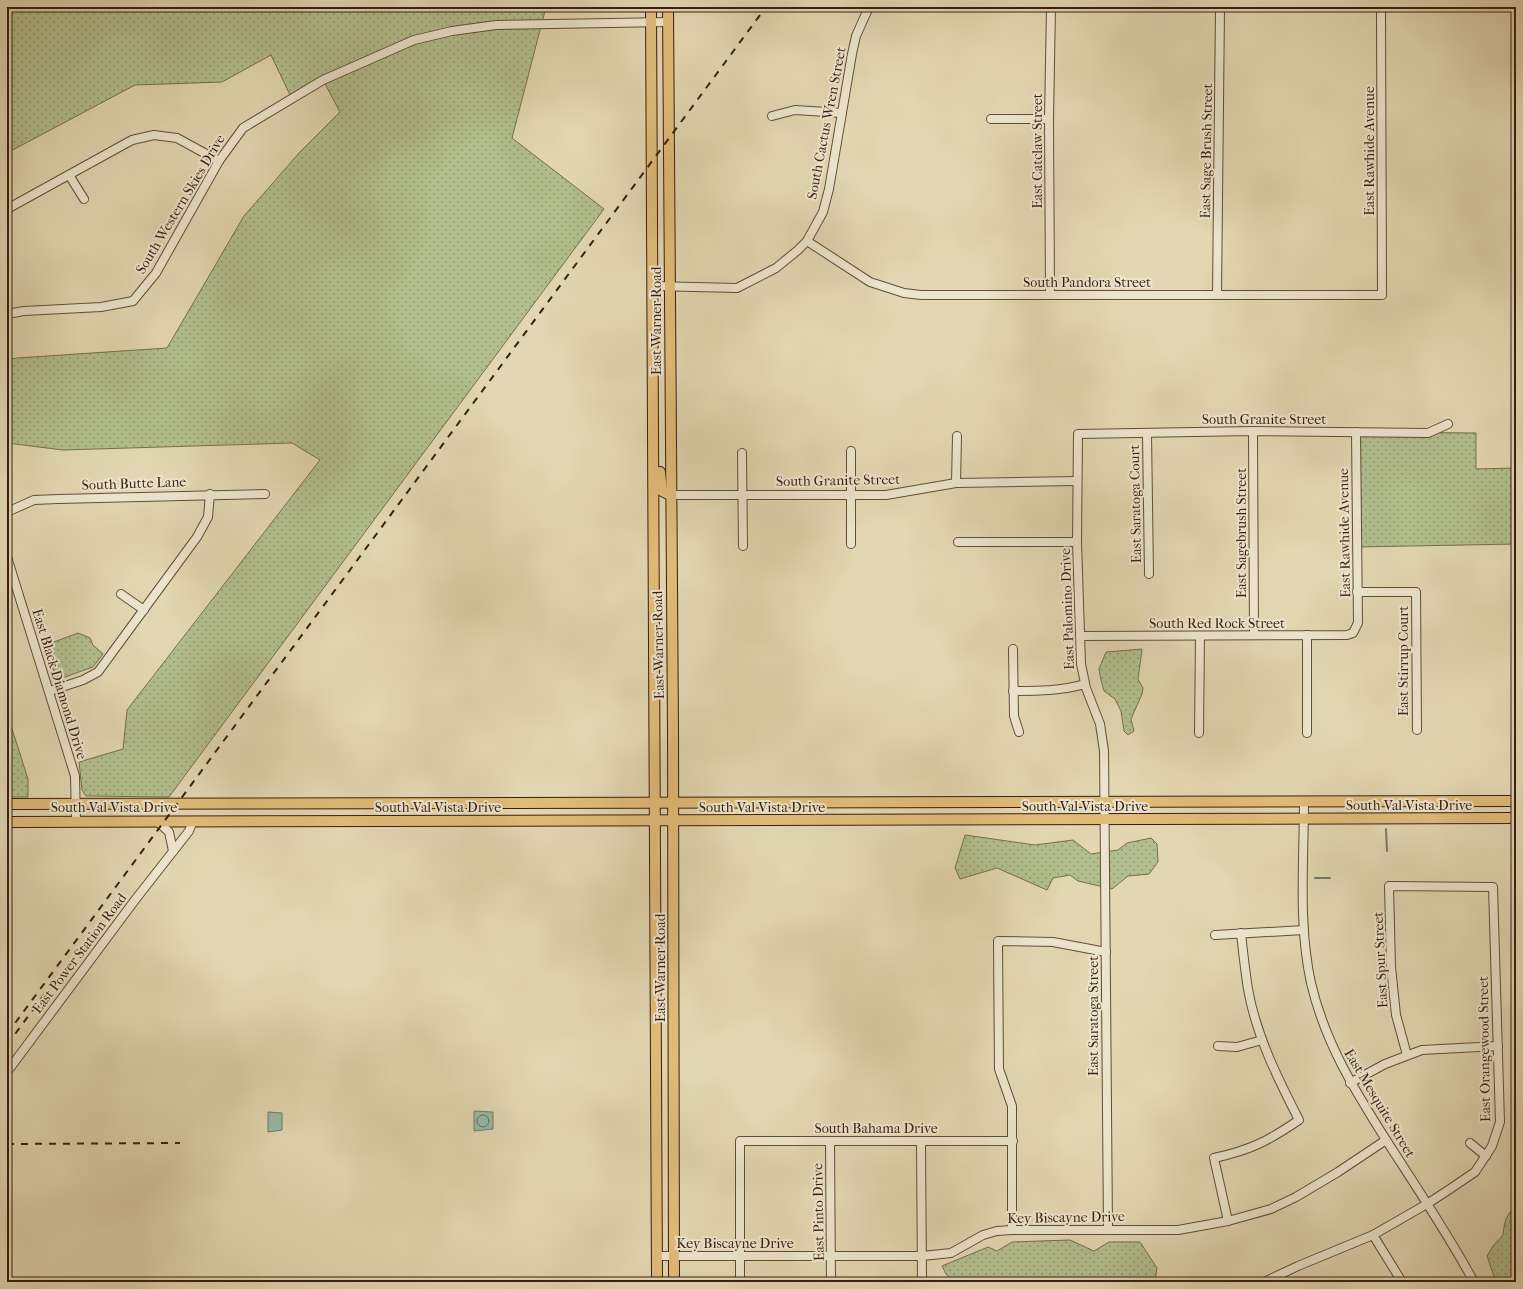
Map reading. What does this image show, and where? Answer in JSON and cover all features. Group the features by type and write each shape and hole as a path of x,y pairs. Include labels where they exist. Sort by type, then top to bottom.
{"main road":[{"name":"East Warner Road","path":"651,7 657,1282"},
{"name":"East Warner Road","path":"668,7 670,495 674,802 674,1282"},
{"path":"653,363 670,363"},
{"path":"654,431 659,460 661,488 665,493 670,495"},
{"path":"654,605 672,604"},
{"name":"South Val Vista Drive","path":"7,804 1516,801"},
{"path":"866,820 867,803"},
{"path":"227,804 227,822"},
{"path":"411,804 411,821"},
{"name":"South Val Vista Drive","path":"7,822 1516,818"},
{"path":"656,977 673,977"},
{"path":"657,1078 673,1078"}],"street":[{"name":"South Cactus Wren Street","path":"652,286 737,288 776,268 807,241 823,212 828,195 856,36 869,7"},
{"name":"East Catclaw Street","path":"1050,295 1049,119 1051,7"},
{"name":"East Sage Brush Street","path":"1217,295 1220,7"},
{"name":"East Rawhide Avenue","path":"1381,7 1382,295"},
{"name":"South Western Skies Drive","path":"7,314 24,310 101,307 133,301 156,273 219,161 243,128 323,80 414,40 452,31 496,25 651,21 668,22"},
{"path":"772,116 795,110 842,113"},
{"path":"991,119 1049,119"},
{"path":"7,209 132,140 154,135 176,138 219,161"},
{"path":"69,175 84,199"},
{"name":"South Pandora Street","path":"807,241 870,282 904,293 922,295 1382,295"},
{"name":"South Granite Street","path":"1078,434 1253,431 1428,433 1448,424"},
{"name":"East Sagebrush Street","path":"1253,431 1254,635"},
{"name":"East Rawhide Avenue","path":"1353,633 1358,623 1356,432"},
{"name":"East Saratoga Court","path":"1147,433 1149,574"},
{"name":"East Palomino Drive","path":"1078,434 1077,481 1081,664 1085,684 1100,724 1104,751 1105,802"},
{"path":"956,483 957,436"},
{"path":"851,544 852,450"},
{"path":"742,453 744,495 743,546"},
{"name":"South Granite Street","path":"670,495 897,494 932,486 956,483 1077,481"},
{"path":"50,691 83,680 98,672 197,537 208,517 210,494"},
{"name":"South Butte Lane","path":"7,512 34,500 210,494 265,494"},
{"path":"958,542 1078,542"},
{"name":"East Black Diamond Drive","path":"7,556 50,691 75,776 76,821"},
{"name":"East Stirrup Court","path":"1357,592 1416,592 1416,730"},
{"path":"121,594 144,610"},
{"name":"South Red Rock Street","path":"1080,636 1347,635 1353,633"},
{"path":"1307,635 1307,733"},
{"path":"1199,733 1200,636"},
{"path":"1013,649 1014,716 1019,732"},
{"path":"1013,691 1050,691 1068,689 1085,684"},
{"name":"East Mesquite Street","path":"1304,801 1304,930 1311,982 1321,1019 1350,1083 1427,1204 1474,1282"},
{"name":"East Saratoga Street","path":"1105,802 1108,1229"},
{"path":"156,821 169,832 173,851"},
{"name":"East Power Station Road","path":"7,1072 189,830 193,821"},
{"name":"East Orangewood Street","path":"1389,886 1493,887 1500,1122 1492,1146 1475,1172 1427,1204"},
{"name":"East Spur Street","path":"1389,886 1391,967 1396,1015 1407,1055"},
{"path":"1215,935 1304,930"},
{"path":"1228,1222 1214,1158 1242,1152 1269,1140 1299,1120 1278,1080 1262,1040 1248,990 1241,933"},
{"path":"1012,1230 1012,1106 999,1069 998,941 1053,942 1106,952"},
{"path":"1218,1046 1236,1047 1262,1040"},
{"path":"1350,1083 1407,1055 1422,1050 1498,1046"},
{"name":"Key Biscayne Drive","path":"657,1256 922,1256 950,1253 983,1235 1012,1230 1178,1230 1228,1222 1271,1208 1296,1197 1338,1172 1386,1140"},
{"name":"South Bahama Drive","path":"740,1256 740,1141 1013,1141"},
{"name":"East Pinto Drive","path":"830,1142 831,1282"},
{"path":"921,1142 922,1282"},
{"path":"1470,1144 1486,1156"},
{"path":"1264,1282 1298,1266 1374,1235 1427,1204"},
{"path":"1374,1235 1402,1282"},
{"path":"740,1256 740,1282"}],"shaded area":[{"path":"7,7 546,7 512,138 604,209 169,797 86,796 82,790 79,762 123,749 127,710 320,460 292,443 63,450 7,443 7,360 17,358 167,348 244,216 300,152 340,112 323,80 292,99 271,55 222,82 135,85 7,153"},
{"path":"1356,432 1476,433 1476,469 1516,468 1516,544 1357,547"},
{"path":"78,633 90,638 93,645 103,654 93,667 65,677 55,676 46,645"},
{"path":"1142,649 1138,679 1143,688 1142,694 1131,719 1134,731 1128,735 1124,731 1121,711 1115,699 1104,691 1099,669 1106,652"},
{"path":"7,713 28,779 28,797 7,797"},
{"path":"965,835 1035,845 1073,840 1091,854 1118,850 1127,843 1151,838 1157,844 1158,862 1149,874 1128,876 1112,889 1078,881 1070,875 1053,878 1047,890 997,868 960,879 955,868"},
{"path":"1516,1207 1516,1282 1496,1282 1487,1256 1493,1246 1503,1235 1508,1216"},
{"path":"1070,1240 1094,1251 1109,1242 1140,1242 1157,1268 1155,1282 955,1282 946,1274 942,1266 988,1247 997,1251 1012,1242"}],"water":[{"path":"474,1111 493,1112 493,1129 474,1131"},
{"path":"268,1112 282,1113 282,1130 268,1132"}],"waterway":[{"path":"1386,829 1387,851"},
{"path":"1315,878 1330,878"}],"railway":[{"path":"7,1034 766,7"},
{"path":"7,1045 46,992"},
{"path":"7,1144 180,1143"}]}
